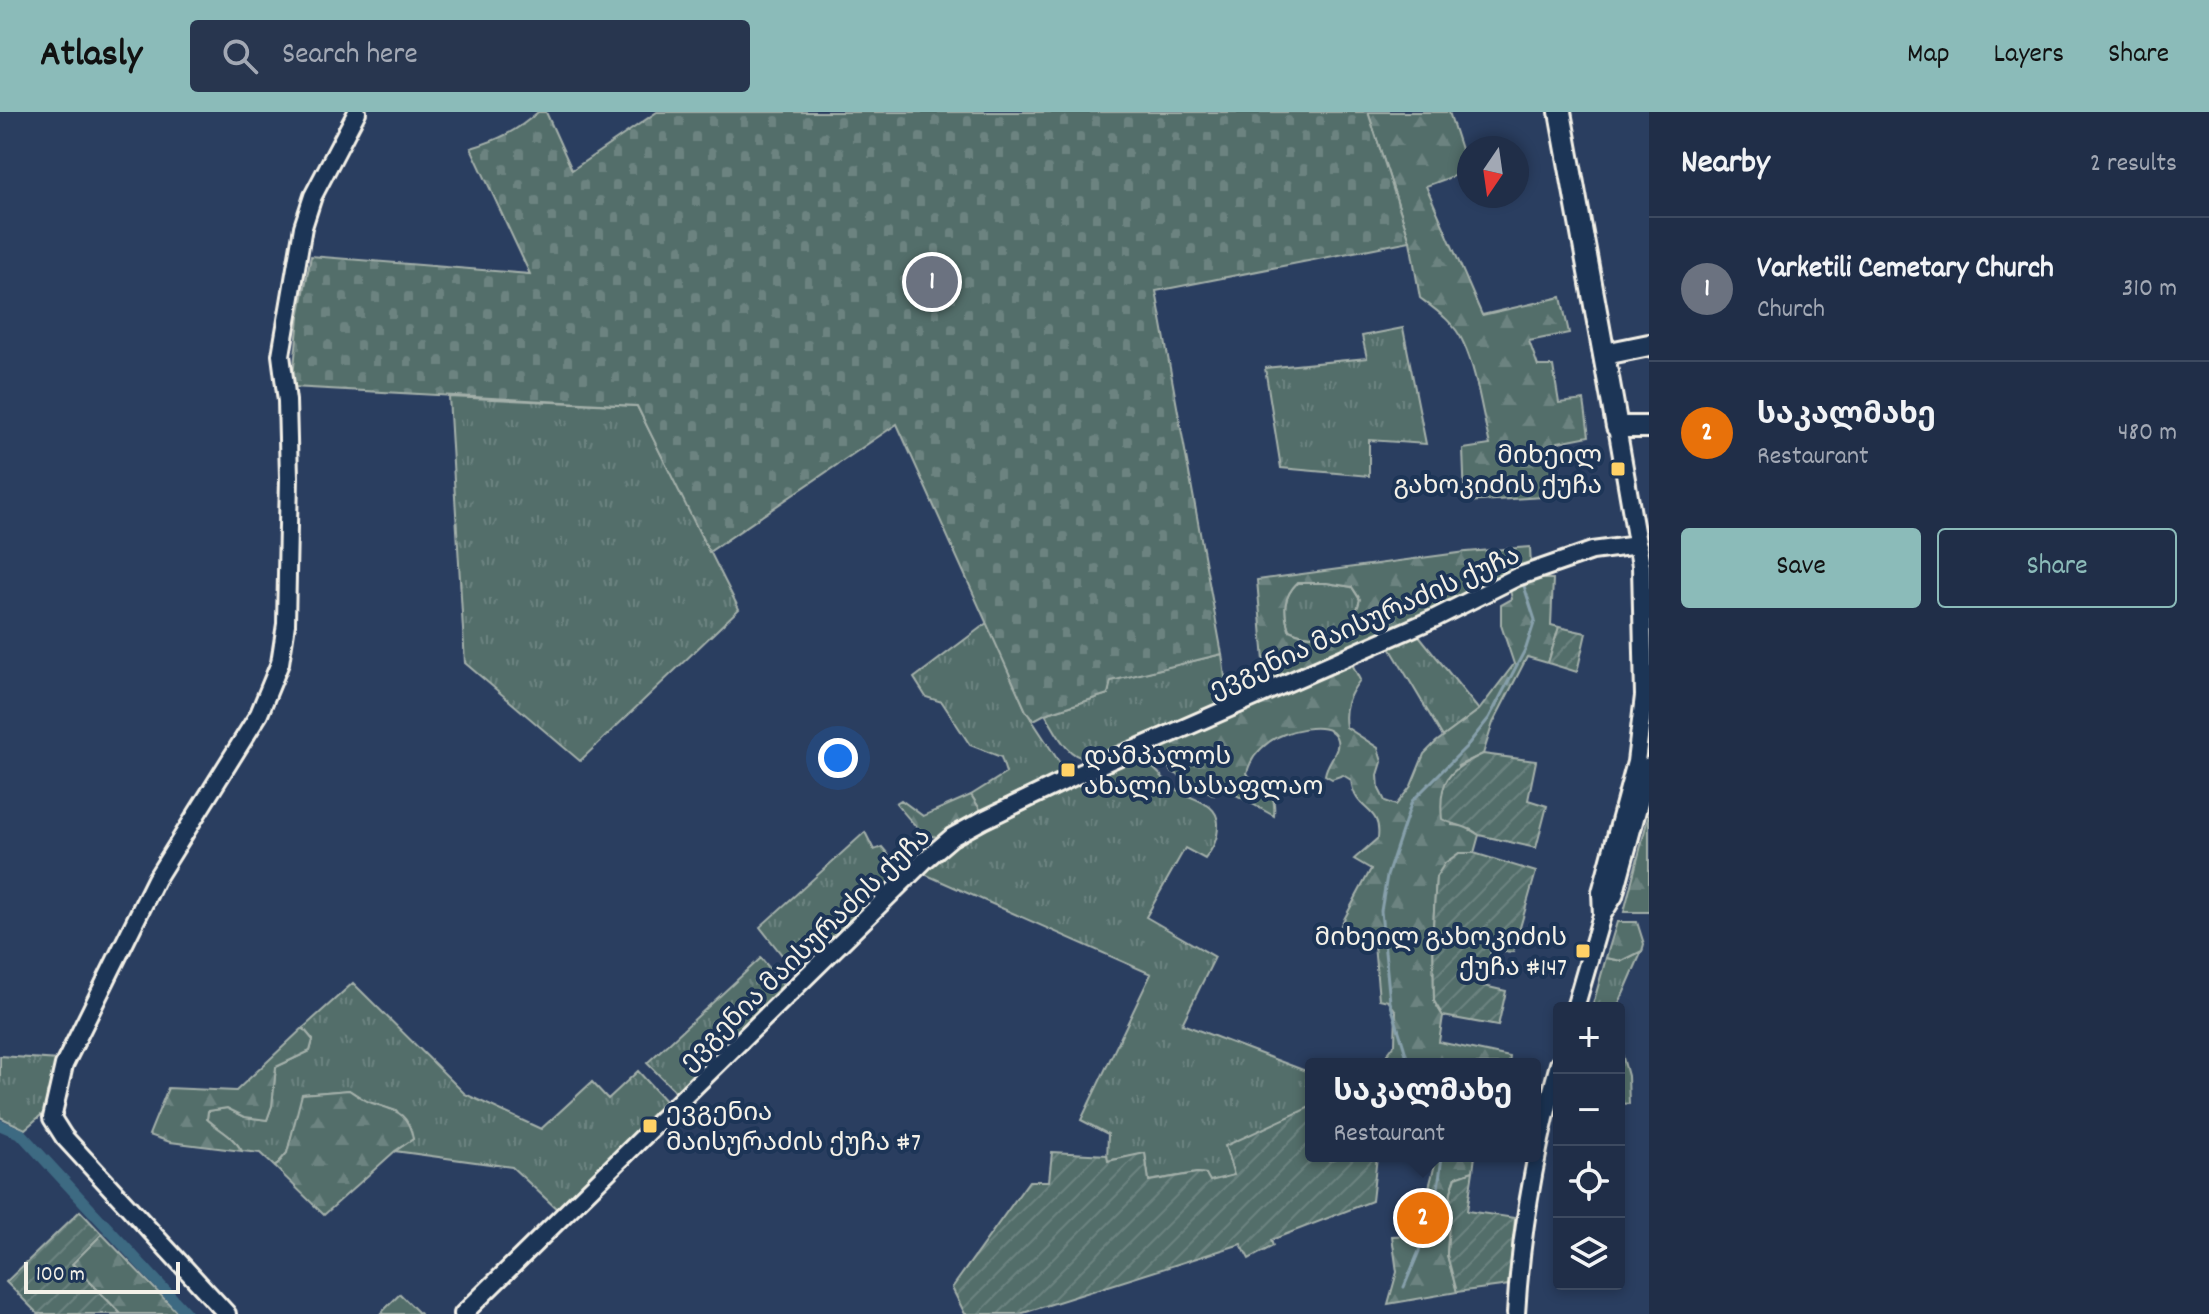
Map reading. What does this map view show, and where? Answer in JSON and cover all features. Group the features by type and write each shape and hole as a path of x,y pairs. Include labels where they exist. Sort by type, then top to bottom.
{"main road":[{"path":"1560,112 1617,427 1649,427"},
{"path":"1605,354 1649,345"}],"street":[{"path":"227,1314 64,1137 52,1118 64,1065 156,879 259,714 280,663 287,609 289,477 287,401 281,355 303,227 313,196 357,112"},
{"path":"1602,915 1601,892 1636,762 1643,719 1644,548 1617,427"},
{"name":"ევგენია მაისურაძის ქუჩა","path":"463,1314 952,837 1079,774 1422,624 1517,577 1592,551 1644,548"},
{"path":"1577,1002 1602,915 1614,896 1649,766"},
{"path":"1541,1139 1556,1074"},
{"path":"1516,1314 1519,1271 1537,1162"}],"green space":[{"path":"538,112 546,112 572,170 657,112 1368,112 1410,241 1156,291 1222,654 1111,681 1108,694 1034,720 1026,711 897,424 709,552 637,406 292,387 299,317 311,256 530,274 471,148 507,134"},
{"path":"1368,112 1449,112 1457,137 1457,175 1426,186 1482,315 1561,297 1569,333 1529,341 1538,366 1553,366 1559,403 1584,400 1589,436 1558,442 1560,496 1465,502 1463,449 1490,445 1468,353 1455,329 1420,298 1410,241"},
{"path":"1403,328 1426,444 1369,440 1369,476 1281,468 1265,368 1367,358 1362,336"},
{"path":"449,397 637,406 739,609 580,761 465,663"},
{"path":"1530,547 1531,566 1266,684 1257,580 1466,552","holes":["1297,583 1352,587 1360,599 1350,621 1343,628 1323,636 1289,630 1286,605 1292,588"]},
{"path":"1535,579 1553,579 1551,625 1559,627 1548,663 1527,657 1493,723 1483,754 1458,766 1452,825 1464,826 1479,835 1474,853 1459,853 1436,877 1433,927 1434,1001 1443,1016 1439,1042 1510,1058 1384,1058 1395,1044 1396,1011 1388,1001 1379,999 1374,945 1341,925 1371,869 1354,859 1378,838 1378,827 1372,814 1357,799 1351,780 1343,775 1332,779 1325,775 1337,749 1333,733 1316,728 1294,731 1275,738 1255,756 1247,773 1270,793 1274,816 1218,785 1214,795 1171,771 1159,752 1161,747 1351,662 1360,680 1347,702 1346,727 1378,748 1382,762 1378,775 1379,789 1385,801 1396,805 1411,786 1424,754 1479,710 1514,664 1501,625 1501,605 1512,599 1510,590"},
{"path":"1297,583 1352,587 1360,600 1356,612 1343,628 1323,636 1289,630 1286,605"},
{"path":"988,622 1026,711 1065,771 983,814 971,795 1006,773 1001,757 970,745 942,702 926,697 914,678"},
{"path":"1559,627 1586,633 1577,672 1548,663"},
{"path":"1417,633 1479,710 1443,737 1389,646"},
{"path":"1222,654 1228,700 1087,758 1073,754 1045,714 1108,694 1110,681"},
{"path":"1483,754 1536,761 1528,800 1547,806 1536,848 1479,835 1442,819 1442,795 1448,778 1462,765"},
{"path":"1135,760 1152,767 1180,792 1214,811 1218,830 1213,847 1205,859 1185,848 1146,917 1215,957 1182,1024 1305,1071 1305,1110 1226,1146 1235,1175 1209,1182 1206,1174 1197,1173 1149,1181 1145,1154 1107,1161 1108,1134 1081,1120 1151,974 922,873 948,849 976,830"},
{"path":"971,795 983,814 954,831 935,837 918,828 896,803 901,800 923,816"},
{"path":"1649,814 1649,912 1624,912"},
{"path":"865,832 874,850 882,847 903,872 803,972 793,969 760,927"},
{"path":"1459,853 1474,853 1536,872 1513,952 1491,950 1484,986 1506,991 1498,1026 1443,1016 1434,1001 1436,877 1445,863"},
{"path":"1617,922 1637,922 1644,944 1642,951 1622,961 1606,958"},
{"path":"1642,951 1620,1002 1594,1002 1606,958 1622,961"},
{"path":"761,958 785,987 677,1093 647,1063"},
{"path":"353,983 465,1094 541,1129 592,1082 608,1099 638,1071 667,1103 559,1211 512,1167 395,1151 413,1139 397,1111 368,1102 349,1090 303,1094 287,1153 275,1167 260,1153 242,1151 207,1119 208,1111 227,1108 245,1117 267,1120 272,1105 276,1067 310,1051 313,1040 303,1028"},
{"path":"303,1028 313,1040 310,1051 276,1067 272,1106 267,1120 245,1117 227,1108 208,1111 207,1119 242,1151 170,1142 149,1135 168,1088 236,1091"},
{"path":"0,1056 59,1060 47,1095 48,1109 25,1129 0,1117"},
{"path":"1625,1065 1628,1076 1629,1104 1625,1104"},
{"path":"349,1090 404,1117 413,1139 395,1151 324,1215 275,1167 287,1153 302,1094"},
{"path":"1305,1109 1305,1162 1376,1162 1372,1201 1271,1240 1273,1246 1249,1259 1241,1244 1020,1314 965,1314 952,1288 1029,1181 1049,1181 1052,1152 1107,1155 1108,1161 1145,1153 1149,1181 1197,1173 1206,1174 1210,1181 1234,1175 1225,1146"},
{"path":"1435,1162 1474,1162 1473,1171 1456,1177 1451,1192 1447,1255 1457,1292 1388,1304 1397,1272 1392,1236 1417,1235"},
{"path":"1473,1171 1467,1211 1515,1218 1509,1285 1457,1292 1447,1255 1451,1192 1456,1177"},
{"path":"80,1211 102,1234 72,1264 121,1314 38,1314 6,1282"},
{"path":"102,1234 179,1314 121,1314 72,1263"},
{"path":"400,1294 420,1314 380,1314"}],"waterway":[{"path":"1407,1058 1390,1002 1381,911 1387,876 1412,801 1466,747 1489,718 1526,648 1535,620 1523,583"},
{"path":"0,1125 21,1134 187,1314"},
{"path":"1404,1287 1435,1213 1441,1162"}],"place":[{"name":"Varketili Cemetary Church","path":"932,282"},
{"name":"მიხეილ გახოკიძის ქუჩა","path":"1618,469"},
{"name":"დამპალოს ახალი სასაფლაო","path":"1068,770"},
{"name":"მიხეილ გახოკიძის ქუჩა #147","path":"1583,951"},
{"name":"ევგენია მაისურაძის ქუჩა #7","path":"650,1126"},
{"name":"საკალმახე","path":"1423,1218"}]}
